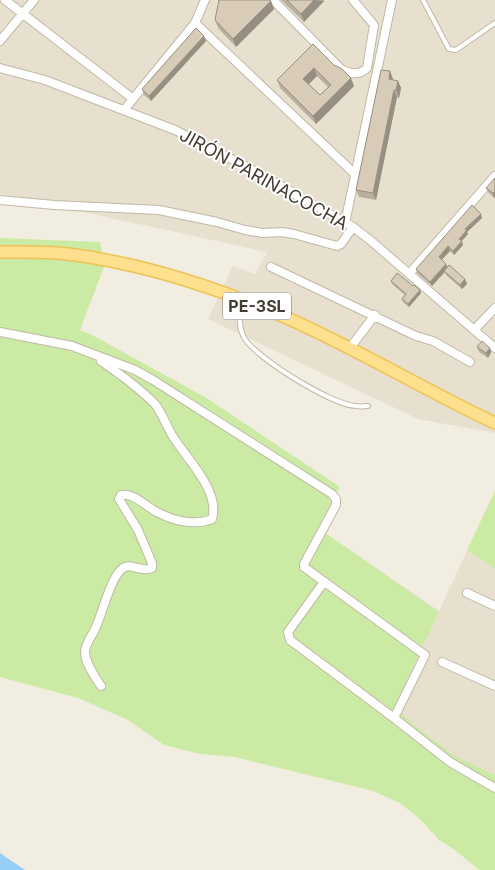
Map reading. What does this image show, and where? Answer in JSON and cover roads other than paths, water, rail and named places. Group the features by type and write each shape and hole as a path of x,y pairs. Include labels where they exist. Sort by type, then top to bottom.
{"main road":[{"name":"PE-3SL","path":"0,252 38,252 91,258 178,278 219,290 280,315 495,423"}],"street":[{"path":"5,0 132,98"},
{"path":"0,41 34,0"},
{"path":"124,110 195,23 204,0"},
{"path":"273,0 341,69 351,74 363,72 367,68 374,25 372,20 353,0"},
{"path":"345,223 392,0"},
{"path":"195,23 356,175"},
{"name":"JIRÓN PARINACOCHA","path":"0,68 45,80 175,130 247,167 353,227 495,348"},
{"path":"409,274 495,176"},
{"path":"0,200 54,205 159,210 217,222 244,230 294,234 337,246 342,244 353,227"},
{"path":"271,267 416,336 433,341 470,362"},
{"path":"474,330 495,308"},
{"path":"349,349 375,315"},
{"path":"0,332 72,346 134,370 153,380 332,494 336,499 336,504 304,564 307,570 425,654 394,718"},
{"path":"93,355 141,391 156,406 171,434 207,487 213,501 214,511 212,519 204,522 193,523 175,520 160,514 134,498 124,494 121,495 119,499 123,509 138,530 152,563 152,568 146,571 126,566 121,569 108,592 85,653 101,686"},
{"path":"324,582 288,632 290,640 450,762 495,788"},
{"path":"467,592 495,606"},
{"path":"442,662 495,686"}],"lane":[{"path":"423,0 449,49 452,50 456,50 495,23"},
{"path":"241,300 239,312 240,328 246,340 268,362 338,401 355,406 368,406"}],"water":[{"path":"0,853 25,870 0,870"}]}
